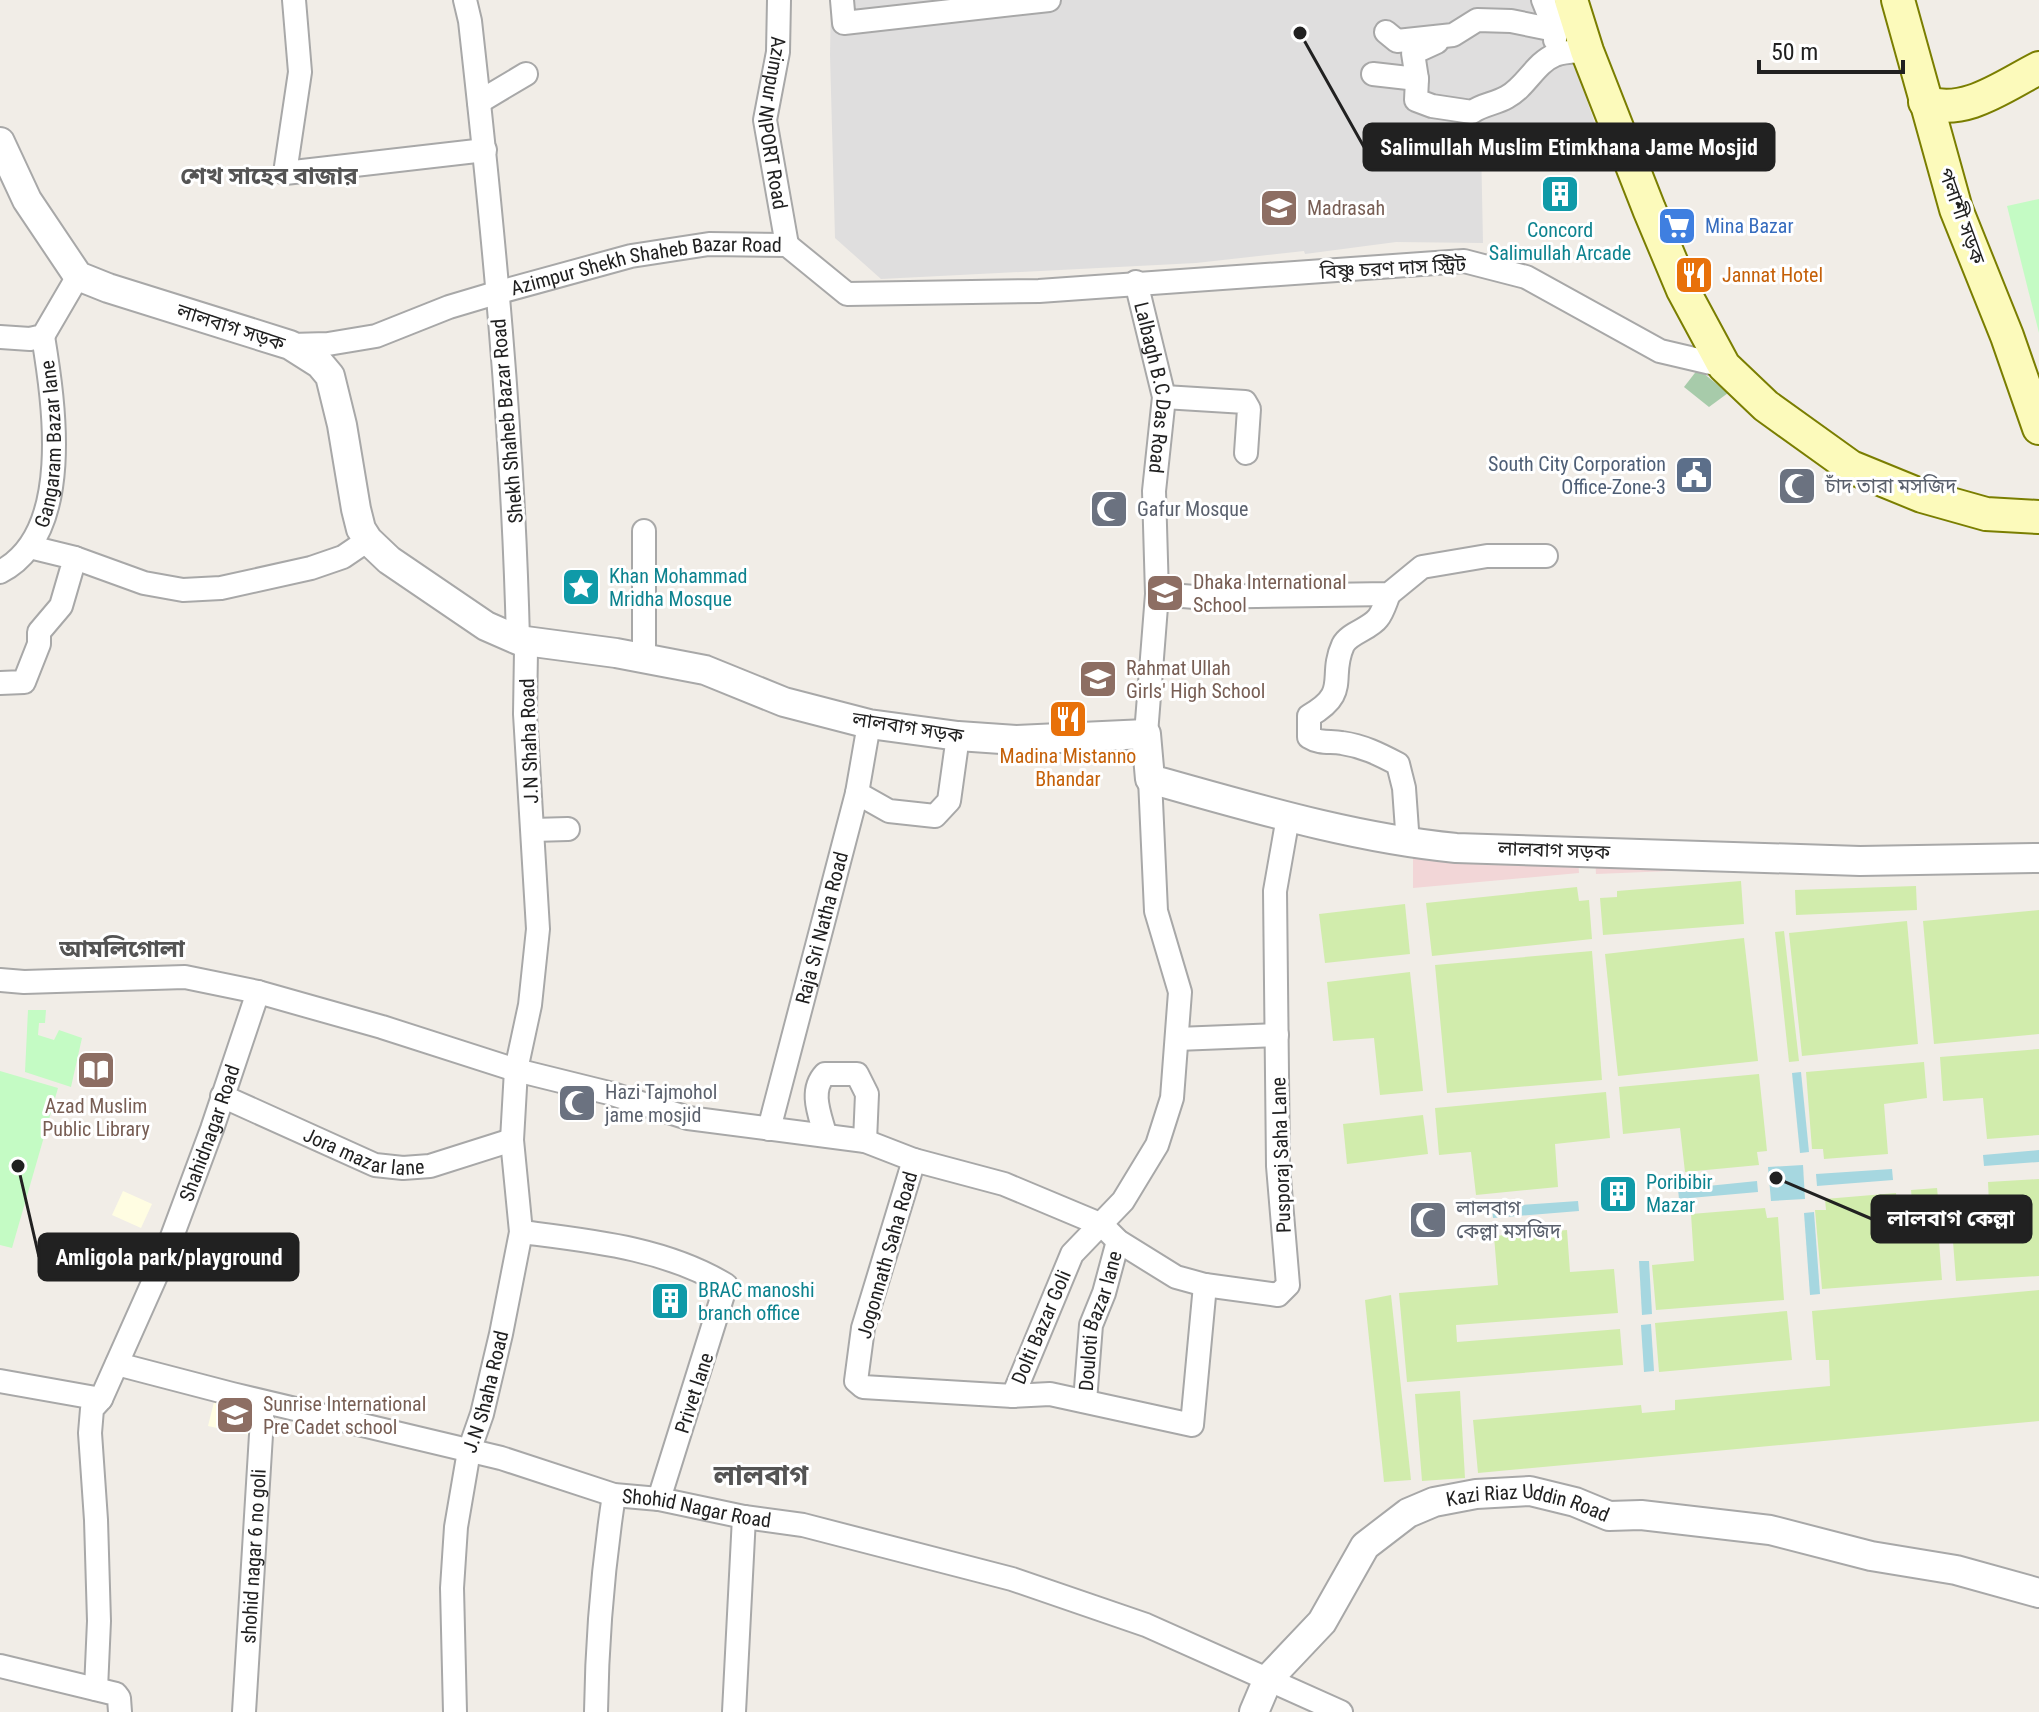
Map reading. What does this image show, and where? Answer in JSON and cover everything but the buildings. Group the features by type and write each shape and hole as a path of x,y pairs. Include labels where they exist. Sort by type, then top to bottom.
{"main road":[{"path":"1571,0 1587,51 1683,290 1724,366 1766,406 1851,467 1922,496 1986,514 2039,517"},
{"name":"পলাশী সড়ক","path":"1898,0 1956,209 2007,336 2039,428"},
{"path":"1925,102 1955,108 2039,68"}],"street":[{"path":"294,0 300,72 285,173 485,150"},
{"name":"Shekh Shaheb Bazar Road","path":"465,0 485,150 516,531 522,645"},
{"name":"Azimpur NIPORT Road","path":"779,0 778,52 765,120 787,245"},
{"path":"842,0 844,23 1049,0"},
{"path":"1543,0 1555,30 1555,55"},
{"path":"1555,30 1511,21 1477,20 1413,53 1416,100 1432,106 1472,112 1484,103 1504,99 1555,55 1587,51"},
{"path":"1386,32 1397,41 1453,35"},
{"path":"479,102 526,74"},
{"path":"1373,74 1417,79"},
{"path":"0,142 27,200 78,276 43,336 30,339 0,337"},
{"name":"Azimpur Shekh Shaheb Bazar Road","path":"290,345 328,344 376,336 449,307 496,293 631,256 709,244 787,245 847,294 1039,291 1136,282"},
{"name":"বিষ্ণু চরণ দাস স্ট্রিট","path":"1136,282 1464,261 1526,277 1660,351 1724,366"},
{"name":"লালবাগ সড়ক","path":"78,276 290,345 320,364 330,376 356,509 361,529 368,540 389,560 455,607 522,645 644,659 705,670 784,702 869,724 1016,740 1146,734"},
{"name":"Lalbagh B.C Das Road","path":"1136,282 1164,397 1154,491 1157,594 1146,734"},
{"name":"Gangaram Bazar lane","path":"0,572 30,547 55,470 49,375 43,336"},
{"path":"1164,397 1245,402 1249,409 1246,453"},
{"path":"644,531 644,659"},
{"name":"Gangaram Bazar lane","path":"30,547 75,558 144,583 183,590 221,588 311,568 343,557 368,540"},
{"path":"1408,844 1404,788 1398,764 1374,750 1339,742 1318,742 1309,737 1309,716 1326,706 1337,686 1344,642 1378,618 1389,594 1422,567 1487,556 1546,556"},
{"path":"0,683 24,682 39,644 39,632 61,606 75,558"},
{"path":"1157,594 1195,597 1389,594"},
{"name":"J.N Shaha Road","path":"455,1712 452,1588 456,1527 469,1451 491,1374 521,1232 512,1140 516,1070 530,1005 538,929 522,645"},
{"name":"Raja Sri Natha Road","path":"769,1129 857,793 869,724"},
{"path":"1146,734 1150,779"},
{"path":"857,793 889,811 935,816 949,801 958,736"},
{"name":"লালবাগ সড়ক","path":"1150,779 1288,817 1408,844 1860,861 2039,858"},
{"name":"Dolti Bazar Goli","path":"1150,779 1156,911 1180,992 1172,1098 1157,1145 1123,1201 1110,1233 1072,1254 1013,1396 1050,1394 1192,1425 1205,1285"},
{"name":"Pusporaj Saha Lane","path":"1110,1233 1176,1277 1205,1285 1278,1295 1288,1285 1278,1166 1275,891 1288,817"},
{"path":"533,830 568,829"},
{"path":"0,980 185,977 258,992 688,1118 865,1141 914,1160 1004,1184 1110,1233"},
{"name":"Shahidnagar Road","path":"96,1689 99,1621 90,1433 92,1409 101,1399 164,1258 258,992"},
{"path":"1177,1039 1277,1035"},
{"path":"825,1134 816,1100 820,1079 825,1074 857,1074 867,1094 865,1141"},
{"name":"Jora mazar lane","path":"222,1096 375,1165 403,1168 430,1166 512,1140"},
{"name":"Jogonnath Saha Road","path":"914,1160 863,1328 856,1381 863,1387 1013,1396"},
{"name":"Privet lane","path":"521,1232 606,1243 654,1254 726,1285 659,1499"},
{"name":"Douloti Bazar lane","path":"1085,1401 1091,1325 1104,1293 1110,1233"},
{"name":"Shohid Nagar Road","path":"117,1364 501,1458 614,1495 659,1499 744,1517 803,1525 1012,1579 1146,1625 1341,1712"},
{"path":"0,1381 101,1399"},
{"name":"shohid nagar 6 no goli","path":"244,1712 263,1402"},
{"name":"Kazi Riaz Uddin Road","path":"1254,1712 1268,1679 1322,1622 1365,1546 1408,1513 1434,1502 1476,1494 1530,1491 1575,1502 1609,1516 1641,1515 1770,1530 1871,1556 1956,1570 2039,1593"},
{"path":"596,1712 597,1638 614,1495"},
{"path":"734,1712 744,1517"},
{"path":"0,1666 116,1694 120,1712"}],"shaded area":[{"path":"831,0 1553,0 1595,124 1481,144 1483,243 1396,242 1305,254 1304,251 1196,263 881,279 835,238"},
{"path":"1413,851 1578,856 1579,873 1413,888"},
{"path":"1595,857 1745,868 1596,874"},
{"name":"Hazi Tajmohol jame mosjid","path":"571,1088 591,1094 584,1117 564,1112"},
{"path":"123,1191 152,1204 141,1228 112,1215"},
{"name":"Sunrise International Pre Cadet school","path":"216,1394 262,1404 254,1436 208,1426"}],"green space":[{"path":"2039,199 2039,333 2007,206"},
{"path":"1698,369 1728,393 1709,407 1684,387"},
{"path":"1741,881 1744,924 1603,935 1600,898 1617,897 1617,891"},
{"path":"1916,886 1917,910 1796,915 1795,890"},
{"path":"1577,887 1579,901 1589,900 1592,939 1432,956 1426,903"},
{"path":"1405,904 1410,954 1325,963 1319,914"},
{"path":"2039,910 2039,1034 1934,1044 1923,921"},
{"path":"1907,921 1918,1044 1802,1056 1789,933"},
{"path":"1784,931 1799,1061 1789,1062 1775,932"},
{"path":"1744,938 1758,1061 1618,1076 1605,954"},
{"path":"1592,951 1602,1080 1447,1093 1435,965"},
{"path":"1410,972 1423,1091 1380,1095 1374,1038 1333,1041 1327,982"},
{"path":"28,1010 46,1010 45,1023 39,1023 38,1035 54,1040 59,1030 82,1038 71,1087 25,1072"},
{"path":"2039,1049 2039,1135 1987,1139 1983,1098 1943,1101 1940,1057"},
{"path":"1924,1062 1927,1098 1884,1104 1888,1154 1824,1159 1823,1149 1812,1149 1806,1072"},
{"path":"0,1071 58,1088 12,1248 0,1245"},
{"path":"1759,1074 1767,1151 1757,1152 1759,1165 1685,1172 1680,1128 1623,1134 1619,1087"},
{"path":"1606,1092 1610,1138 1555,1144 1558,1187 1476,1195 1471,1152 1439,1155 1435,1108"},
{"path":"1423,1115 1428,1154 1347,1164 1343,1124"},
{"path":"2039,1179 2039,1276 1956,1281 1952,1228 1990,1225 1988,1182"},
{"path":"1937,1188 1939,1208 1913,1210 1911,1190"},
{"path":"1896,1193 1899,1230 1938,1228 1942,1280 1822,1289 1815,1210 1826,1210 1825,1199"},
{"path":"1765,1208 1767,1218 1778,1217 1784,1300 1656,1310 1652,1265 1694,1261 1691,1214"},
{"path":"1567,1230 1570,1272 1614,1269 1618,1313 1456,1325 1457,1342 1620,1329 1623,1365 1407,1382 1399,1293 1498,1285 1494,1236"},
{"path":"2039,1290 2039,1421 1478,1473 1473,1420 1641,1405 1642,1413 1675,1410 1675,1400 1830,1386 1829,1360 1816,1360 1812,1311"},
{"path":"1391,1295 1411,1480 1384,1482 1365,1300"},
{"path":"1787,1311 1792,1360 1659,1372 1655,1323"},
{"path":"1460,1391 1465,1478 1422,1481 1415,1394"}],"water":[{"path":"1801,1072 1809,1152 1800,1153 1792,1073"},
{"path":"2039,1150 2039,1162 1984,1166 1983,1155"},
{"path":"1803,1165 1805,1199 1771,1201 1768,1167"},
{"path":"1892,1169 1893,1180 1817,1186 1816,1174"},
{"path":"1757,1181 1758,1192 1679,1199 1678,1189"},
{"path":"1578,1201 1579,1211 1493,1218 1492,1207"},
{"path":"1814,1212 1820,1294 1810,1295 1804,1213"},
{"path":"1639,1261 1649,1261 1652,1314 1642,1315"},
{"path":"1651,1324 1654,1371 1644,1372 1641,1325"}],"place":[{"name":"Salimullah Muslim Etimkhana Jame Mosjid","path":"1300,33"},
{"name":"Concord Salimullah Arcade","path":"1560,194"},
{"name":"Madrasah","path":"1279,208"},
{"name":"Mina Bazar","path":"1677,226"},
{"name":"Jannat Hotel","path":"1694,275"},
{"name":"South City Corporation Office-Zone-3","path":"1694,475"},
{"name":"চাঁদ তারা মসজিদ","path":"1797,486"},
{"name":"Gafur Mosque","path":"1109,509"},
{"name":"Khan Mohammad Mridha Mosque","path":"581,587"},
{"name":"Dhaka International School","path":"1165,593"},
{"name":"Rahmat Ullah Girls' High School","path":"1098,679"},
{"name":"Madina Mistanno Bhandar","path":"1068,719"},
{"name":"Azad Muslim Public Library","path":"96,1070"},
{"name":"Hazi Tajmohol jame mosjid","path":"577,1103"},
{"name":"Amligola park/playground","path":"18,1166"},
{"name":"লালবাগ কেল্লা","path":"1776,1178"},
{"name":"Poribibir Mazar","path":"1618,1194"},
{"name":"লালবাগ কেল্লা মসজিদ","path":"1428,1220"},
{"name":"BRAC manoshi branch office","path":"670,1301"},
{"name":"Sunrise International Pre Cadet school","path":"235,1415"}],"district":[{"name":"শেখ সাহেব বাজার","path":"269,176"},
{"name":"আমলিগোলা","path":"122,949"},
{"name":"লালবাগ","path":"761,1475"}]}
